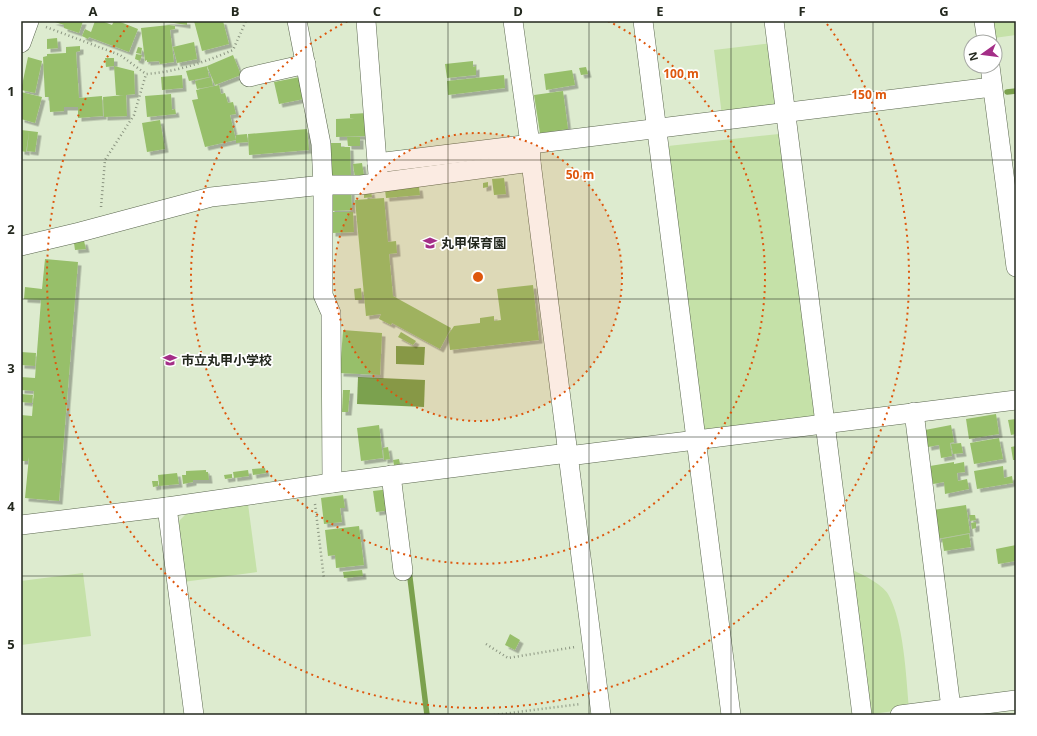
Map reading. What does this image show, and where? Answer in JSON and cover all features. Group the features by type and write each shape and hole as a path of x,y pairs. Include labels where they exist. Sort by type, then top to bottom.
{"street":[{"path":"297,21 320,144 323,185 323,295 331,313 332,482"},
{"path":"366,21 378,182"},
{"path":"513,21 600,708"},
{"path":"643,21 731,715"},
{"path":"774,21 787,112 862,715"},
{"path":"984,21 986,34"},
{"path":"21,43 35,22"},
{"path":"249,77 306,64"},
{"path":"991,74 1016,268"},
{"path":"21,246 99,227 211,196 323,185 361,185 657,128 992,87"},
{"path":"1000,148 1016,163"},
{"path":"377,163 530,153"},
{"path":"21,525 167,507 332,482 696,440 1016,400"},
{"path":"914,412 951,708"},
{"path":"391,475 403,571"},
{"path":"167,507 194,715"},
{"path":"900,715 1016,700"}],"path":[{"path":"35,22 120,55 146,74 162,73 196,64 233,50 246,21"},
{"path":"99,227 105,160 134,115 146,74"},
{"path":"313,485 324,579"},
{"path":"486,644 508,658 592,645"},
{"path":"494,715 600,708"}],"shaded area":[{"path":"992,21 1016,21 1016,35 1003,37 1003,34 994,34"},
{"path":"773,43 780,107 722,116 714,50"},
{"path":"779,134 815,418 703,432 668,146"},
{"path":"396,346 425,347 424,365 396,364"},
{"path":"358,377 425,380 424,407 357,404"},
{"path":"248,504 257,572 183,582 175,525 188,512"},
{"path":"850,569 881,586 888,594 898,619 901,634 909,709 872,714 867,709"},
{"path":"83,573 91,636 21,645 21,581"}],"building":[{"path":"52,21 83,21 79,33 64,28 64,25"},
{"path":"95,21 102,21 112,25 114,21 118,21 138,29 129,52 89,37 88,39 82,36 85,29 91,32"},
{"path":"161,21 187,21 187,25"},
{"path":"194,21 223,21 229,44 202,51"},
{"path":"169,25 175,26 175,29 170,30 174,62 160,64 159,61 145,61 141,28"},
{"path":"57,38 58,48 47,49 47,39"},
{"path":"194,42 197,59 177,63 173,47"},
{"path":"80,46 80,51 76,52 79,98 102,96 103,116 78,118 78,107 64,107 64,111 50,112 49,97 45,97 43,57 47,56 47,54 66,53 66,47"},
{"path":"138,47 142,48 141,54 136,53"},
{"path":"136,54 142,55 140,61 135,59"},
{"path":"233,55 241,75 215,85 207,66"},
{"path":"28,57 42,61 35,93 21,90"},
{"path":"105,58 114,58 114,66 106,67"},
{"path":"473,61 473,67 476,66 476,75 447,78 445,64"},
{"path":"114,66 134,71 135,94 126,95 127,116 104,117 103,97 124,95 116,95"},
{"path":"207,66 209,77 189,81 186,71"},
{"path":"586,67 588,74 581,75 579,68"},
{"path":"572,70 575,85 546,90 544,74"},
{"path":"182,75 183,88 162,90 161,77"},
{"path":"504,75 505,88 448,95 447,81"},
{"path":"211,77 213,86 197,89 195,81"},
{"path":"300,77 304,99 279,104 274,82"},
{"path":"219,85 221,94 225,93 228,103 233,102 236,114 230,115 236,140 205,147 192,100 198,99 196,90"},
{"path":"563,91 568,129 540,133 534,95"},
{"path":"21,92 42,97 35,123 21,119"},
{"path":"171,94 172,110 175,109 176,114 147,117 145,96"},
{"path":"367,113 368,136 336,137 336,119 355,118 350,118 350,114"},
{"path":"160,120 165,149 147,152 142,123"},
{"path":"307,129 309,150 249,155 248,134"},
{"path":"21,130 38,132 35,152 27,151 29,132 26,152 21,151"},
{"path":"247,134 248,142 236,143 236,135"},
{"path":"347,137 360,137 360,146 348,146"},
{"path":"328,143 341,143 341,147 350,147 351,177 329,178"},
{"path":"362,163 364,176 355,178 353,164"},
{"path":"504,178 506,194 494,195 492,179"},
{"path":"488,182 488,187 483,188 483,183"},
{"path":"419,187 420,195 386,198 385,190"},
{"path":"351,190 352,210 331,211 330,191"},
{"path":"371,191 372,197 364,198 364,192"},
{"path":"384,198 388,242 396,241 397,253 389,254 393,296 451,328 440,349 392,323 391,325 379,319 381,314 366,316 355,200"},
{"path":"332,212 353,212 354,232 332,233"},
{"path":"84,241 86,249 75,250 74,243"},
{"path":"45,259 78,262 59,501 25,498 29,457 28,461 21,461 21,415 32,416 34,391 21,390 21,377 35,378 41,300 24,299 25,287 42,289"},
{"path":"533,285 539,340 450,350 448,335 454,326 480,323 480,318 494,316 494,321 501,320 497,289"},
{"path":"361,288 362,300 355,300 354,289"},
{"path":"343,330 382,333 380,375 340,373"},
{"path":"401,332 416,341 413,345 398,337"},
{"path":"21,352 36,353 35,366 21,365"},
{"path":"343,390 350,390 348,412 342,412"},
{"path":"21,394 33,395 32,403 21,402"},
{"path":"996,414 999,434 969,439 966,419"},
{"path":"1016,419 1016,434 1011,435 1008,420"},
{"path":"379,425 383,458 361,461 357,428"},
{"path":"951,425 954,442 950,443 952,456 941,458 939,445 928,447 925,430"},
{"path":"999,438 1003,459 974,464 970,443"},
{"path":"961,443 963,453 953,454 951,444"},
{"path":"1016,446 1016,460 1013,460 1011,447"},
{"path":"388,447 390,459 384,460 383,448"},
{"path":"399,459 400,464 394,465 393,460"},
{"path":"954,462 954,464 964,462 965,472 957,473 958,481 967,479 969,489 945,494 944,482 933,484 930,466"},
{"path":"1003,466 1004,478 1012,476 1013,483 977,489 974,471"},
{"path":"265,468 266,473 253,475 252,469"},
{"path":"206,470 206,472 208,472 209,480 193,480 193,482 183,484 182,475 186,475 186,471"},
{"path":"248,470 249,476 234,478 233,472"},
{"path":"177,473 179,484 159,486 158,475"},
{"path":"232,474 232,478 225,479 224,475"},
{"path":"152,481 158,481 158,486 153,487"},
{"path":"390,489 392,510 376,512 373,491"},
{"path":"343,495 345,508 340,508 342,522 324,524 321,498"},
{"path":"966,505 970,533 937,539 933,510"},
{"path":"969,515 975,515 976,520 970,521"},
{"path":"976,522 976,528 972,529 971,523"},
{"path":"359,526 364,565 336,568 335,555 328,556 325,530"},
{"path":"969,534 971,547 944,551 942,539"},
{"path":"1016,545 1016,561 998,564 996,549"},
{"path":"362,570 363,576 344,578 343,572"},
{"path":"510,634 520,640 515,650 505,645"}],"waterway":[{"path":"1007,92 1016,91"},
{"path":"387,172 440,165"},
{"path":"409,570 427,715"}],"place":[{"name":"丸甲保育園","path":"430,243"},
{"name":"市立丸甲小学校","path":"170,360"}]}
